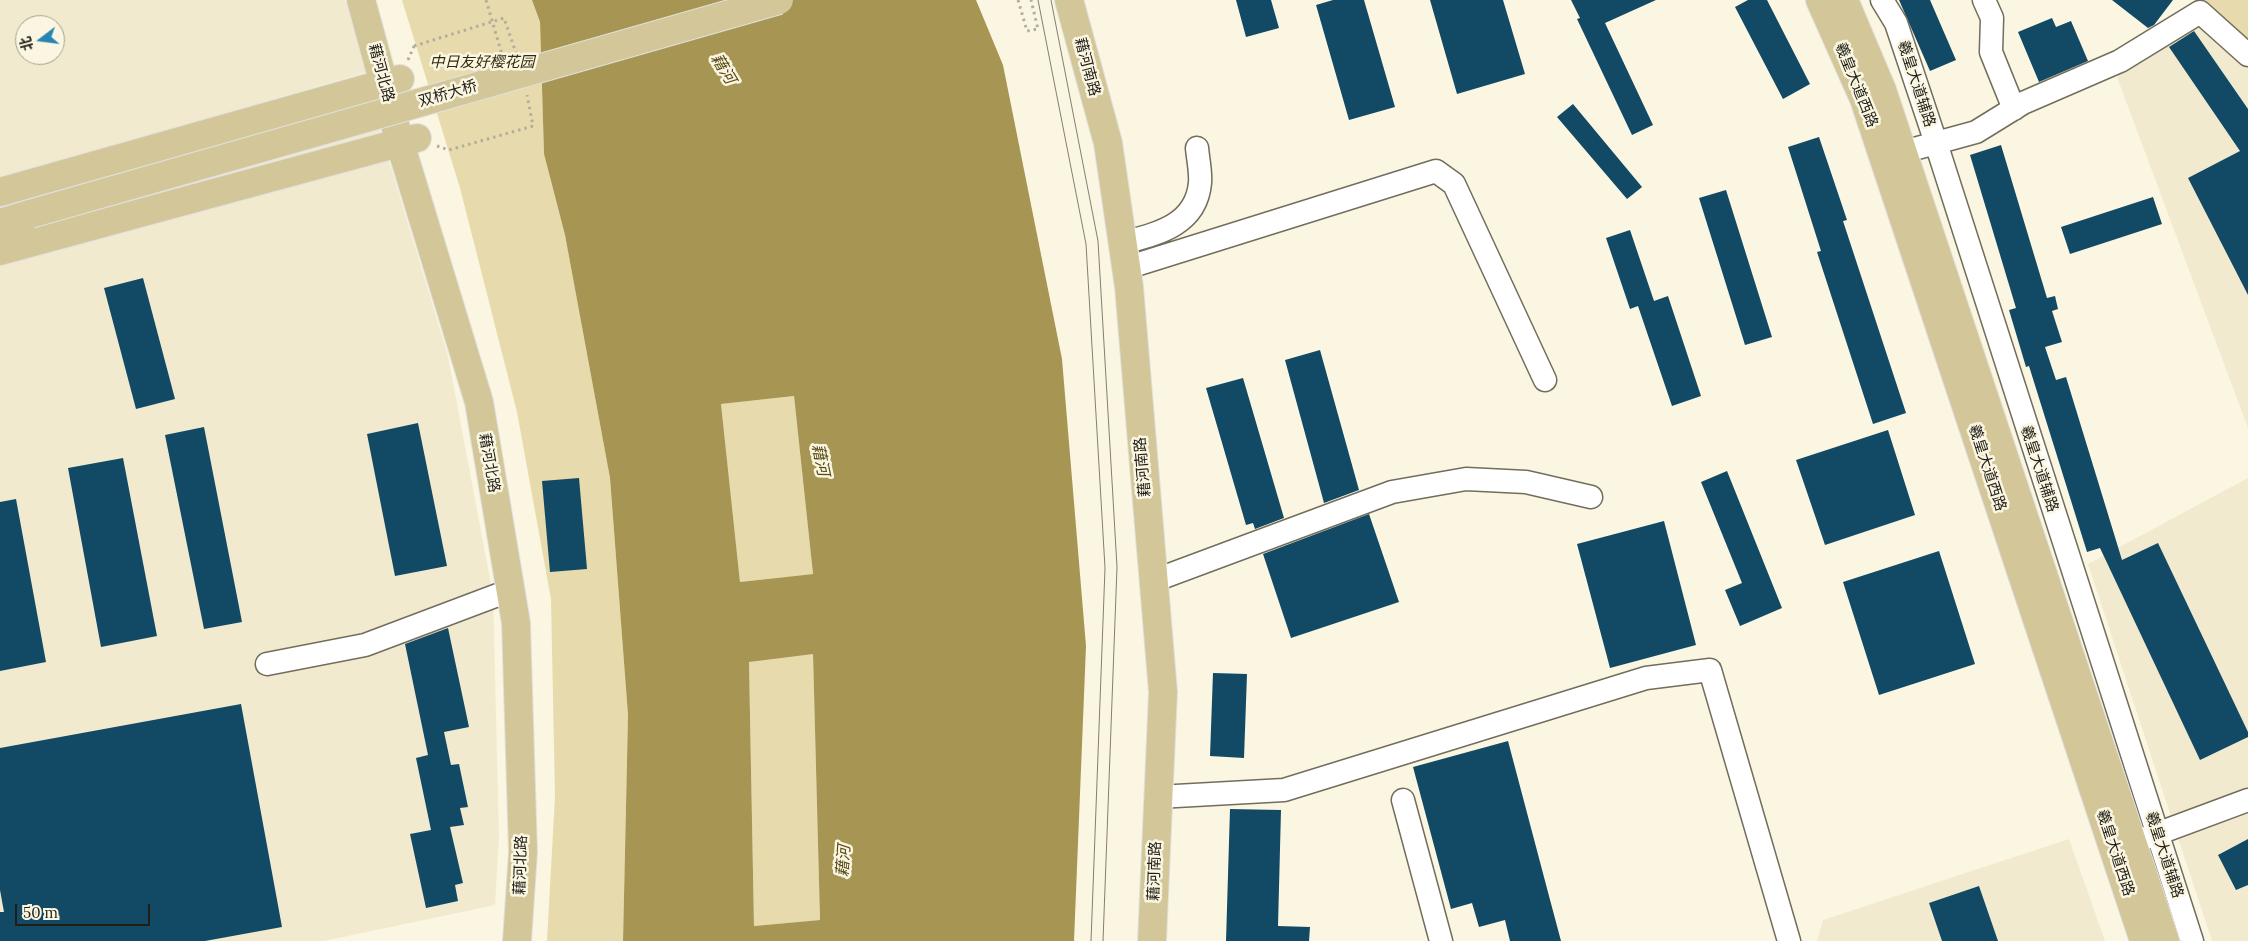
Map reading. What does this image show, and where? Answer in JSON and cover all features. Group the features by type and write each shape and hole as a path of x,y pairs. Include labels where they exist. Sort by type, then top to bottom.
{"main road":[{"name":"藉河北路","path":"361,0 392,81"},
{"name":"藉河北路","path":"379,0 392,81 479,402 516,623 523,852 517,941"},
{"name":"双桥大桥","path":"0,223 513,68 779,0"},
{"name":"藉河南路","path":"1069,0 1108,143 1124,255 1153,581 1162,692 1152,941"},
{"name":"羲皇大道西路","path":"1820,0 1864,99 2144,941"},
{"name":"羲皇大道西路","path":"1844,0 1882,90 2145,838 2165,941"},
{"path":"0,192 392,81"},
{"name":"藉河北路","path":"408,141 496,398 534,622 540,853 535,941"},
{"path":"0,252 408,141"}],"street":[{"name":"羲皇大道辅路","path":"1882,0 1896,23 1936,143 2145,838 2192,941"},
{"path":"1984,0 1992,18 1991,52 2014,109"},
{"path":"1903,152 1976,132 2014,109 2120,60 2200,12 2248,54"},
{"path":"1124,255 1159,233 1172,228 1196,201 1200,183 1196,148"},
{"path":"1124,255 1436,171 1454,184 1545,380"},
{"path":"1153,581 1392,492 1466,479 1526,482 1591,497"},
{"path":"267,664 364,644 511,590"},
{"path":"1158,798 1284,790 1646,678 1710,670 1789,941"},
{"path":"1402,800 1441,941"},
{"path":"2145,838 2248,800"}],"path":[{"path":"449,150 533,126 513,68 486,0"},
{"path":"1018,0 1027,31 1038,29 1031,0"},
{"path":"414,46 504,18 513,68"}],"shaded area":[{"path":"0,0 345,0 367,72 0,179"},
{"path":"2206,8 2248,54 2248,428 2117,77"},
{"path":"377,121 448,356 493,595 499,837 495,905 324,941 0,941 0,235"},
{"path":"2248,478 2248,941 2212,941 2088,564"},
{"path":"2069,839 2105,941 1817,941 1823,920"}],"green space":[{"name":"中日友好樱花园","path":"402,0 532,0 540,22 544,154 565,235 610,478 628,715 623,941 547,941 555,797 551,599 517,412 460,188"},
{"path":"2199,0 2248,0 2248,54"},
{"path":"794,396 813,574 740,582 721,404"},
{"path":"813,653 820,920 754,926 749,661"}],"water":[{"name":"藉河","path":"532,0 976,0 1003,65 1062,359 1086,646 1074,941 623,941 628,715 610,478 565,235 544,154 540,22","holes":["794,396 813,574 740,582 721,404","813,654 820,920 754,926 749,662"]}],"building":[{"path":"1236,0 1271,0 1279,28 1246,37"},
{"path":"1333,0 1364,0 1395,107 1349,120 1316,5"},
{"path":"1430,0 1503,0 1525,74 1457,94"},
{"path":"1571,0 1656,0 1605,23 1653,125 1632,135 1577,19 1580,18"},
{"path":"1748,0 1767,0 1810,84 1783,99 1735,7"},
{"path":"1899,0 1930,0 1956,60 1930,71"},
{"path":"2112,0 2173,0 2154,25 2148,28"},
{"path":"2052,18 2056,27 2071,21 2088,61 2039,82 2018,32"},
{"path":"2194,31 2248,109 2248,295 2188,178 2240,151 2169,47"},
{"path":"1573,104 1642,187 1627,199 1557,117"},
{"path":"1819,137 1847,220 1843,221 1906,413 1873,424 1817,252 1821,251 1788,147"},
{"path":"2001,145 2047,298 2055,296 2058,309 2052,311 2062,342 2045,347 2056,380 2066,377 2122,560 2158,543 2248,732 2248,737 2200,760 2100,548 2087,552 2029,366 2026,367 2009,310 2016,308 1970,155"},
{"path":"1726,190 1772,337 1745,345 1699,198"},
{"path":"2153,197 2162,224 2070,254 2061,227"},
{"path":"1630,230 1654,301 1668,296 1701,396 1672,406 1638,306 1630,309 1606,238"},
{"path":"143,278 175,399 136,409 104,288"},
{"path":"1320,350 1359,490 1324,503 1285,360"},
{"path":"1243,378 1284,518 1255,529 1253,523 1246,525 1206,388"},
{"path":"418,423 447,566 395,576 367,434"},
{"path":"204,427 242,622 204,629 165,435"},
{"path":"1888,430 1915,515 1825,545 1796,460"},
{"path":"123,458 157,636 101,647 68,468"},
{"path":"1727,471 1782,608 1740,626 1725,590 1742,583 1701,482"},
{"path":"579,478 587,569 550,572 542,481"},
{"path":"16,499 46,662 0,671 0,502"},
{"path":"1369,514 1399,602 1291,638 1263,554"},
{"path":"1664,521 1696,645 1610,668 1577,544"},
{"path":"1939,551 1975,664 1879,695 1843,582"},
{"path":"448,628 469,727 444,732 451,765 459,764 468,807 460,808 464,825 450,827 463,883 455,885 458,901 426,908 410,834 431,830 416,758 428,755 405,644"},
{"path":"1213,673 1247,674 1244,758 1210,756"},
{"path":"241,704 282,927 205,941 0,941 0,912 4,912 0,890 0,748"},
{"path":"1508,741 1561,941 1510,941 1505,920 1479,927 1472,903 1451,909 1413,767"},
{"path":"1230,809 1281,810 1278,926 1310,927 1309,941 1226,941"},
{"path":"2248,839 2248,885 2236,890 2218,855"},
{"path":"1979,886 1998,941 1942,941 1929,903"}],"tram line":[{"path":"1038,0 1086,244 1105,568 1091,941"},
{"path":"1051,0 1098,241 1117,567 1103,941"}]}
